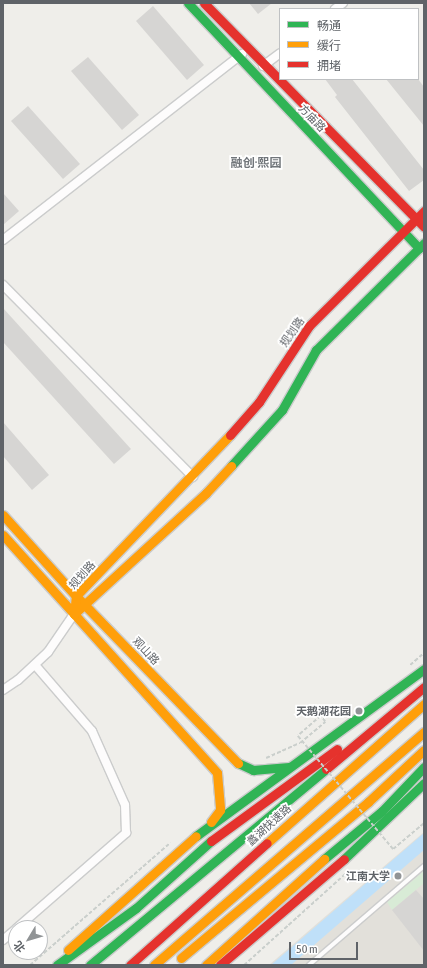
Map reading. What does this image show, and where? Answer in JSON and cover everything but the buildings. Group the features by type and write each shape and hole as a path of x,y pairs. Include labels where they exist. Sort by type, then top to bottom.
{"main road":[{"name":"方庙路","path":"188,3 238,58 403,230 422,246"},
{"name":"方庙路","path":"204,3 247,50 424,227"},
{"name":"规划路","path":"74,614 76,596 193,477 259,402 309,326 415,218 424,211"},
{"path":"74,614 87,605 206,493 282,410 325,340 422,246"},
{"name":"观山路","path":"3,515 76,596 87,605 234,761 253,770"},
{"path":"3,535 217,773 220,810 211,823"},
{"path":"52,965 211,823 374,708 424,669"},
{"path":"57,965 136,908 214,838 258,804 424,687"},
{"name":"蠡湖快速路","path":"130,965 424,704"},
{"path":"90,965 307,787 390,712"},
{"path":"154,965 424,732"},
{"path":"181,958 368,802 424,750"},
{"path":"253,770 289,767"},
{"path":"206,965 382,811 424,767"},
{"path":"220,965 369,838 424,783"}],"street":[{"path":"3,240 247,50"},
{"path":"263,66 279,54"},
{"path":"3,285 193,477"},
{"path":"3,690 48,652 74,614"},
{"path":"25,920 126,834 126,805 92,731 34,665"}],"lane":[{"path":"309,965 424,866"}],"path":[{"path":"253,770 267,758 300,743 325,722 321,716 298,736 393,849 424,823"},
{"path":"244,965 333,888 347,872"}],"shaded area":[{"name":"江南大学","path":"424,832 424,965 269,965 320,921"}],"green space":[{"path":"424,871 424,883 392,910 387,902"}],"water":[{"path":"424,833 424,850 291,965 271,965"}],"traffic: fast":[{"path":"188,3 419,248"},
{"path":"231,466 282,410 316,350 424,243"},
{"path":"196,836 424,669"},
{"path":"238,763 253,770 289,767"},
{"path":"324,859 382,811 424,767"},
{"path":"90,965 326,769"},
{"path":"344,859 424,783"},
{"path":"57,965 136,908 211,841"}],"traffic: slow":[{"path":"74,614 76,596 230,435"},
{"path":"74,614 206,493 231,466"},
{"path":"3,515 76,596 238,763"},
{"path":"3,535 217,773 220,810 211,822"},
{"path":"267,843 424,704"},
{"path":"154,965 424,732"},
{"path":"181,958 368,802 424,750"},
{"path":"68,950 196,836"},
{"path":"206,965 324,859"}],"traffic: jam":[{"path":"204,3 279,79"},
{"path":"280,80 424,227"},
{"path":"230,435 259,402 309,326 424,211"},
{"path":"326,769 424,687"},
{"path":"211,841 337,749"},
{"path":"130,965 267,843"},
{"path":"220,965 344,859"}],"place":[{"name":"天鹅湖花园","path":"359,711"},
{"name":"江南大学","path":"398,876"}],"district":[{"name":"融创·熙园","path":"256,164"}]}
